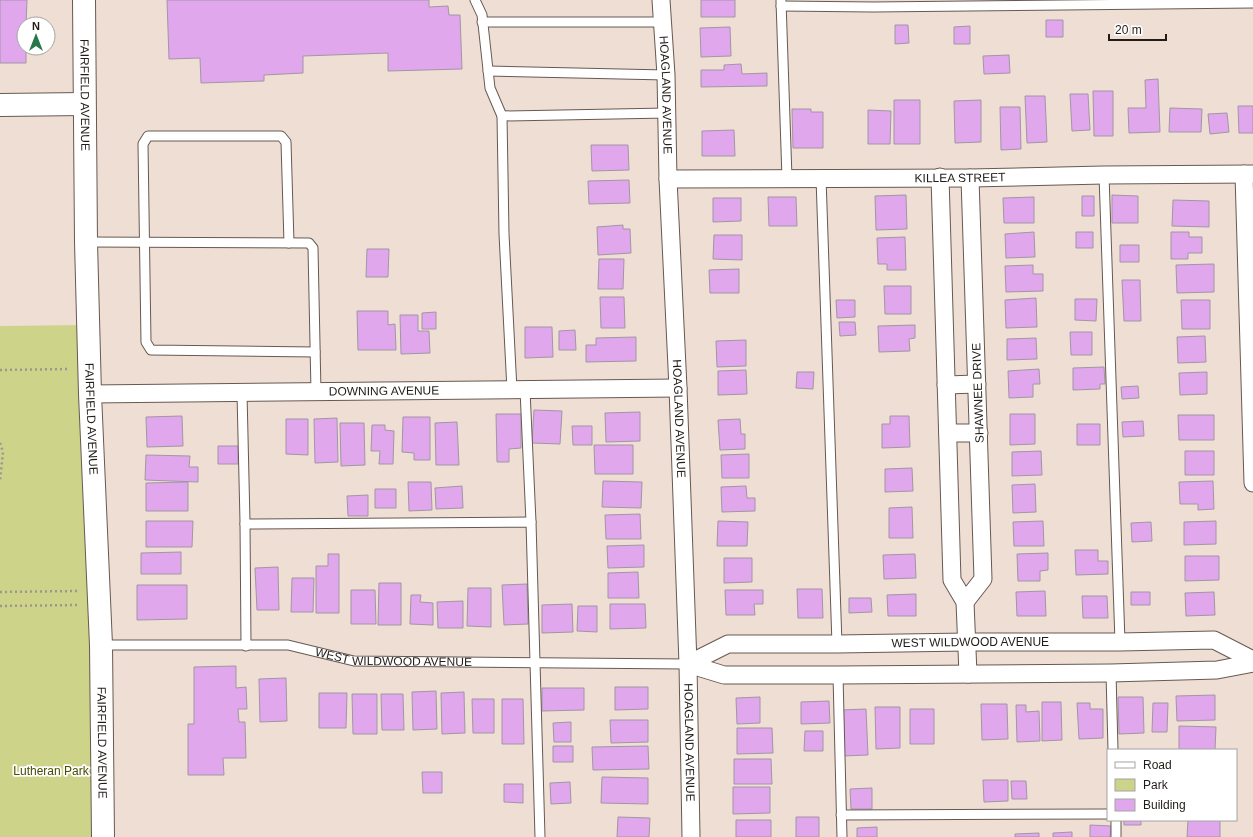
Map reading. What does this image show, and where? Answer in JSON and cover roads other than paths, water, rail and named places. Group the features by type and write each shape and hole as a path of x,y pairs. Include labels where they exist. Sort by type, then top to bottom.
{"main road":[{"name":"FAIRFIELD AVENUE","path":"84,0 86,242 90,394 101,644 103,837"},
{"path":"0,105 84,104"}],"street":[{"name":"HOAGLAND AVENUE","path":"661,0 666,75 668,179 678,388 688,664 691,837"},
{"name":"KILLEA STREET","path":"668,179 970,178 1249,174"},
{"path":"1249,174 1253,483"},
{"path":"940,177 952,580 965,602 968,674"},
{"name":"SHAWNEE DRIVE","path":"965,602 983,579 970,178"},
{"path":"946,385 977,384"},
{"name":"DOWNING AVENUE","path":"90,394 678,388"},
{"path":"948,433 979,432"},
{"name":"WEST WILDWOOD AVENUE","path":"688,664 728,644 1120,642 1214,640 1253,660"},
{"name":"WEST WILDWOOD AVENUE","path":"688,664 724,675 838,676 1111,673 1217,670 1253,663"}],"lane":[{"path":"475,0 482,15 490,88 502,116 504,234 531,522 540,837"},
{"path":"787,178 781,3 881,7 1253,3"},
{"path":"482,22 662,22"},
{"path":"488,71 666,75"},
{"path":"502,116 667,113"},
{"path":"289,243 286,142 281,136 148,136 143,144 144,242 146,342 151,350 315,352"},
{"path":"1104,175 1120,642"},
{"path":"821,178 837,644"},
{"path":"86,242 309,243 313,248 316,392"},
{"path":"242,393 246,646"},
{"path":"245,524 531,522"},
{"name":"WEST WILDWOOD AVENUE","path":"101,644 246,646 288,645 354,661 688,664"},
{"path":"1111,673 1114,749"},
{"path":"838,676 842,837"},
{"path":"841,815 1107,814"},
{"path":"1116,821 1116,837"}],"park label":[{"name":"Lutheran Park","path":"51,771"}]}
